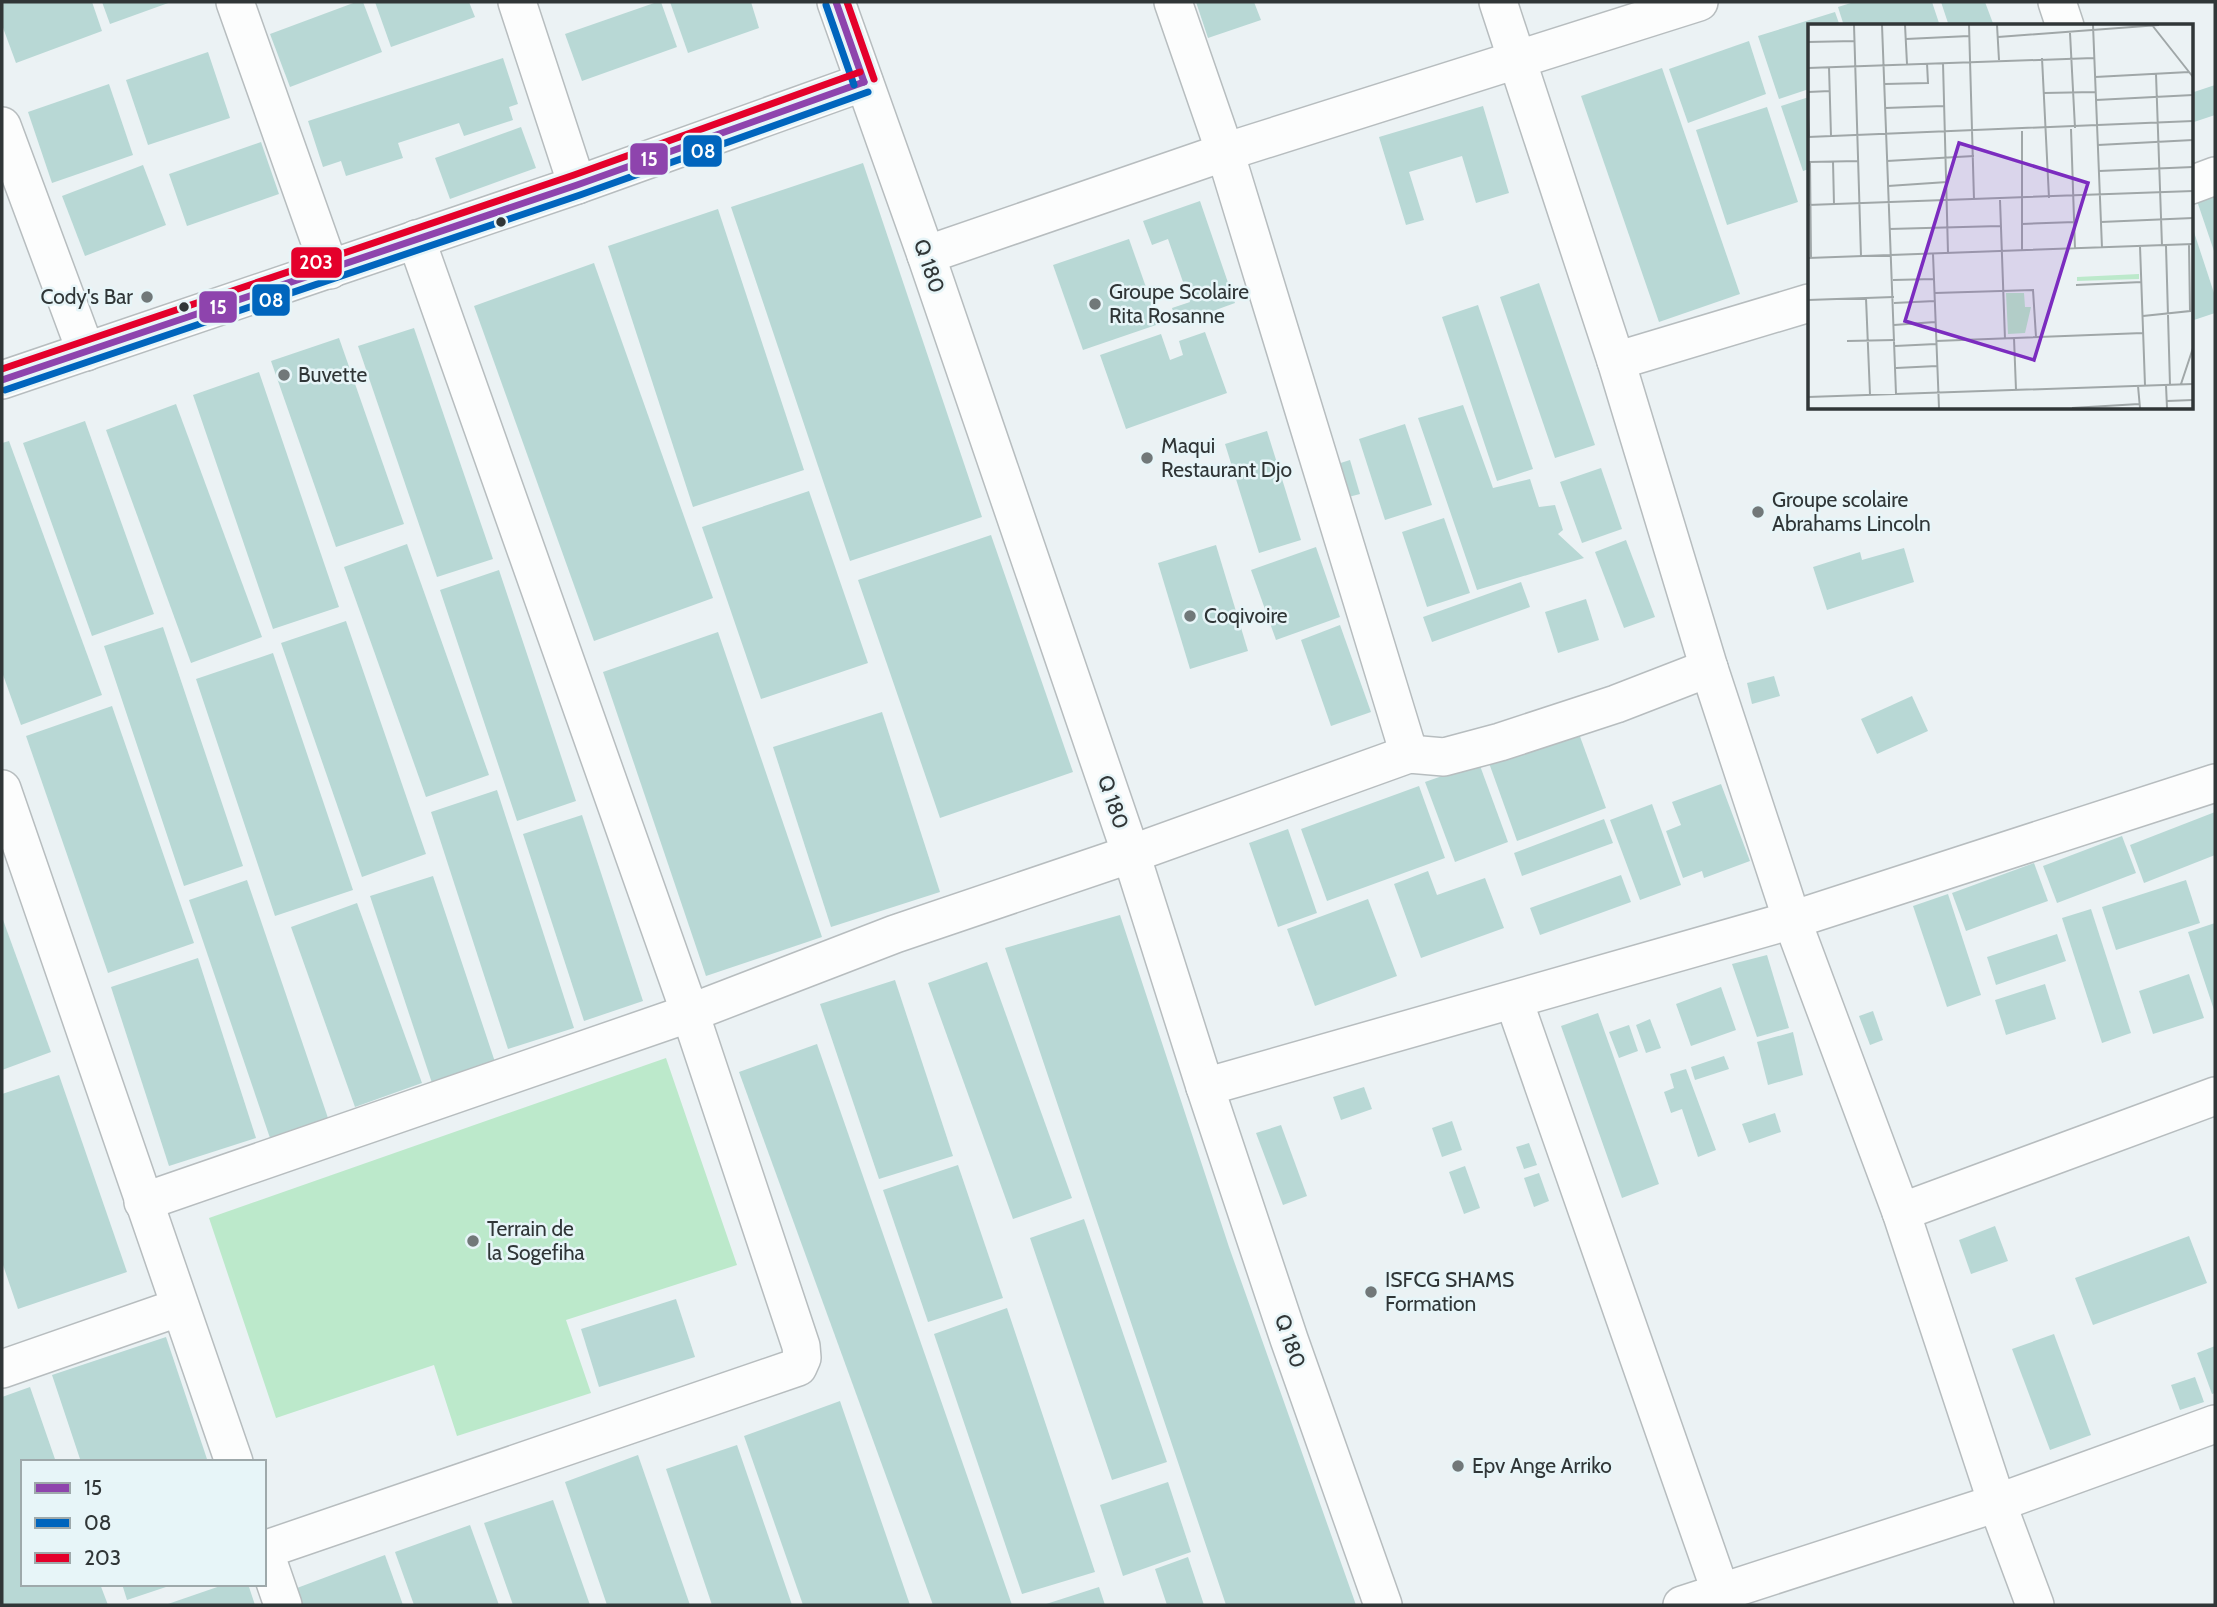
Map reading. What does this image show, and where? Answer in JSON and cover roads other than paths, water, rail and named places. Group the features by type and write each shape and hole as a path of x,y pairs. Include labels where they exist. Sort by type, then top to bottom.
{"street":[{"path":"235,2 330,270"},
{"path":"517,2 577,185"},
{"name":"Q 180","path":"836,2 926,255 1131,854 1289,1339 1382,1605"},
{"path":"1173,2 1225,152 1409,754"},
{"path":"1498,2 1519,59 1616,361 1709,668 1792,920 1901,1212 1997,1503 2035,1605"},
{"path":"926,255 1225,152 1699,2"},
{"path":"2057,2 2064,24"},
{"path":"2,380 577,185 864,82"},
{"path":"2,126 86,352"},
{"path":"2192,185 2215,176"},
{"path":"266,1549 798,1367 802,1358 801,1346 690,1013 416,239"},
{"path":"1616,361 1808,303"},
{"path":"144,1202 690,1013 895,934 1131,854 1409,754 1444,757 1500,742 1616,704 1709,668"},
{"path":"1205,1087 1792,920 2215,783"},
{"path":"2,789 233,1460"},
{"path":"1514,1001 1721,1593"},
{"path":"1901,1212 2215,1097"},
{"path":"2,1368 180,1307"},
{"path":"1682,1605 1997,1503 2215,1424"},
{"path":"266,1556 283,1605"}],"place":[{"name":"Cody's Bar","path":"147,297"},
{"name":"Groupe Scolaire Rita Rosanne","path":"1095,304"},
{"name":"Buvette","path":"284,375"},
{"name":"Maqui Restaurant Djo","path":"1147,458"},
{"name":"Groupe scolaire Abrahams Lincoln","path":"1758,512"},
{"name":"Coqivoire","path":"1190,616"},
{"name":"Terrain de la Sogefiha","path":"473,1241"},
{"name":"ISFCG SHAMS Formation","path":"1371,1292"},
{"name":"Epv Ange Arriko","path":"1458,1466"}]}
